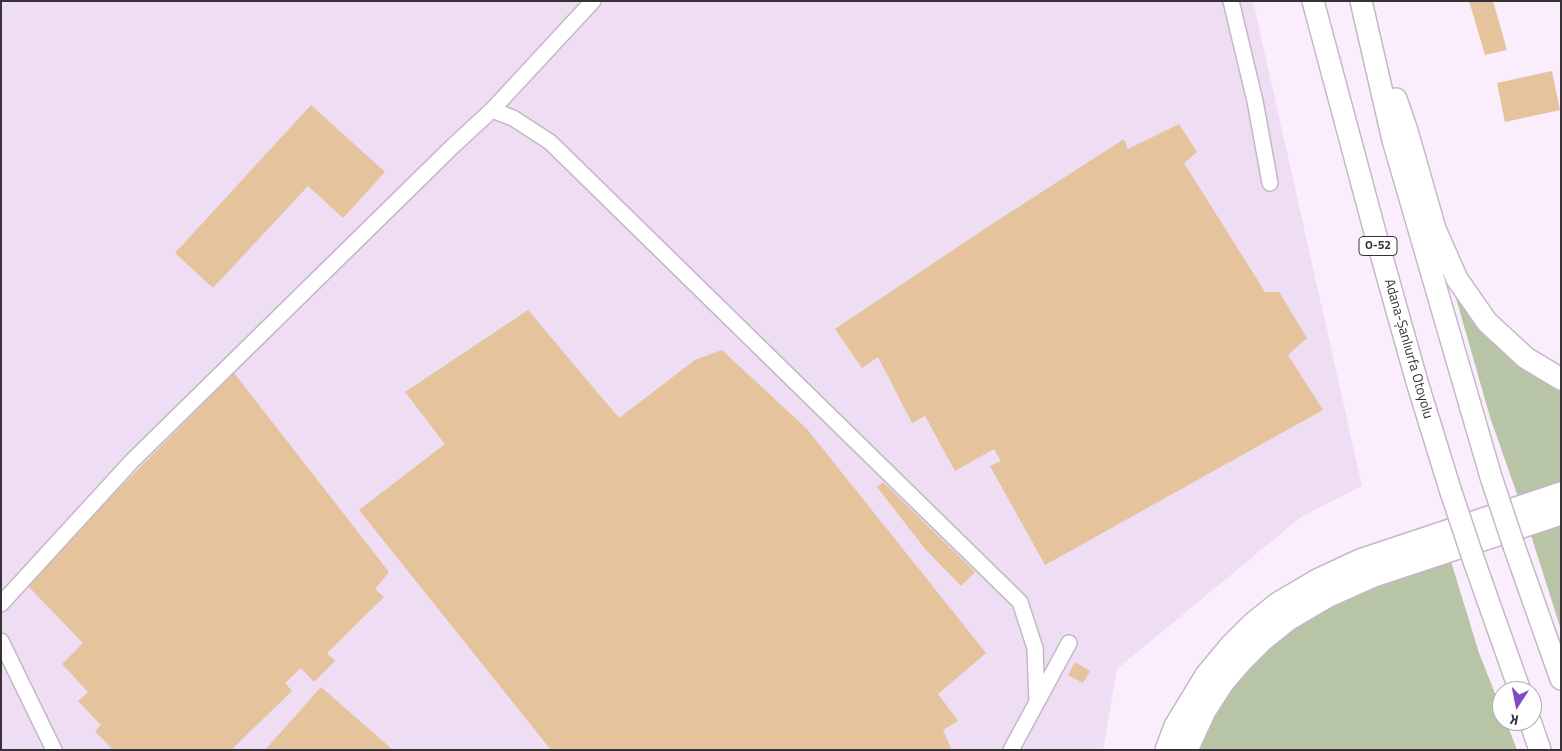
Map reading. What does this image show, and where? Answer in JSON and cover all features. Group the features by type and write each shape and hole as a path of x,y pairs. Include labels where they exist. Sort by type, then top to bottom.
{"highway":[{"name":"Adana-Şanlıurfa Otoyolu","path":"1313,1 1417,382 1450,489 1516,681"},
{"path":"1362,1 1407,131 1435,230 1457,279 1487,322 1526,358 1561,379"},
{"path":"1362,1 1393,140 1491,478 1561,679"},
{"path":"1166,750 1175,726 1206,675 1231,645 1252,624 1278,604 1317,580 1360,560 1561,494"},
{"path":"1187,750 1205,711 1223,683 1242,660 1288,620 1327,596 1374,576 1561,514"},
{"path":"1531,731 1533,750"},
{"path":"1533,731 1540,750"}],"street":[{"path":"1,604 132,461 492,110 593,1"},
{"path":"1231,1 1255,101 1270,183"},
{"path":"492,110 513,118 550,142 1020,602 1035,648 1037,702"},
{"path":"1,641 54,750"},
{"path":"1011,750 1069,643"}],"shaded area":[{"path":"1,1 1253,1 1362,486 1301,517 1117,669 1103,750 1,750"}],"green space":[{"path":"1454,291 1561,385 1561,482 1518,497 1490,417"},
{"path":"1561,522 1561,630 1530,532"},
{"path":"1450,558 1479,653 1492,686 1492,731 1510,731 1517,750 1198,750 1205,732 1221,704 1247,669 1277,642 1315,613 1358,591"}],"building":[{"path":"1469,1 1493,1 1507,50 1485,55"},
{"path":"1552,71 1560,110 1505,122 1497,83"},
{"path":"311,105 385,172 343,218 308,186 213,288 175,253"},
{"path":"1179,124 1197,152 1184,163 1265,292 1279,292 1307,338 1288,355 1323,410 1045,565 990,466 1001,461 994,449 955,471 925,416 912,423 878,357 862,368 835,329 1124,139 1128,149"},
{"path":"528,310 619,418 695,360 722,350 807,429 986,653 938,694 958,721 943,730 951,748 947,750 551,750 359,510 445,444 405,392"},
{"path":"234,373 389,572 375,589 384,597 327,653 335,661 314,682 301,668 285,683 292,691 231,750 113,750 95,731 101,725 78,701 88,692 62,664 83,643 25,583"},
{"path":"883,482 975,572 961,586 926,550 877,487"},
{"path":"1075,662 1090,671 1083,683 1068,675"},
{"path":"321,687 393,750 265,750"}]}
